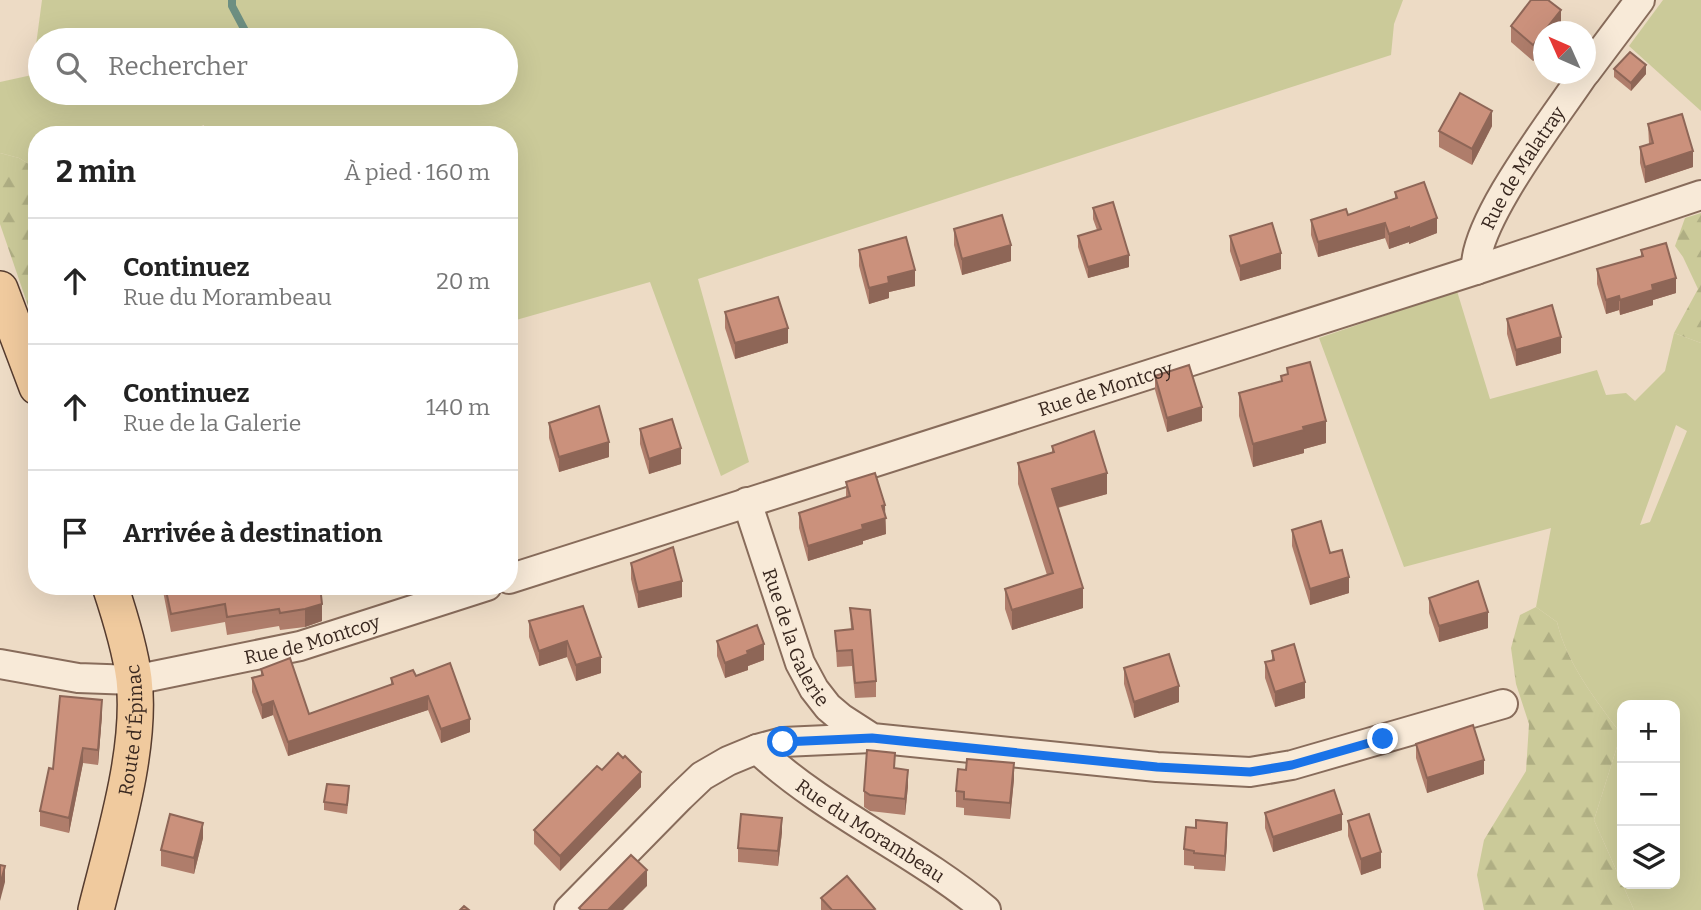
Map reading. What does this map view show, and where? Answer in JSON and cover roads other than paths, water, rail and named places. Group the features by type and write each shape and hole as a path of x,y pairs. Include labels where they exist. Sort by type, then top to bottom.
{"main road":[{"path":"0,289 28,363"},
{"name":"Route d'Épinac","path":"96,910 128,777 135,718 134,680 113,595"}],"street":[{"name":"Rue de Malatray","path":"1596,58 1640,0"},
{"name":"Rue de Malatray","path":"1476,270 1475,256 1499,201 1578,84"},
{"name":"Rue de Montcoy","path":"518,576 1476,270 1701,195"},
{"name":"Rue de la Galerie","path":"747,502 800,663 814,689 841,718 872,738 1157,767 1250,772 1292,765 1503,704"},
{"name":"Rue de Montcoy","path":"0,664 78,678 134,680 300,646 458,595"},
{"path":"569,910 702,776 728,761 783,742 872,738"},
{"name":"Rue du Morambeau","path":"757,749 781,772 823,802 964,892 986,910"}],"waterway":[{"path":"232,0 232,6 244,28"}]}
